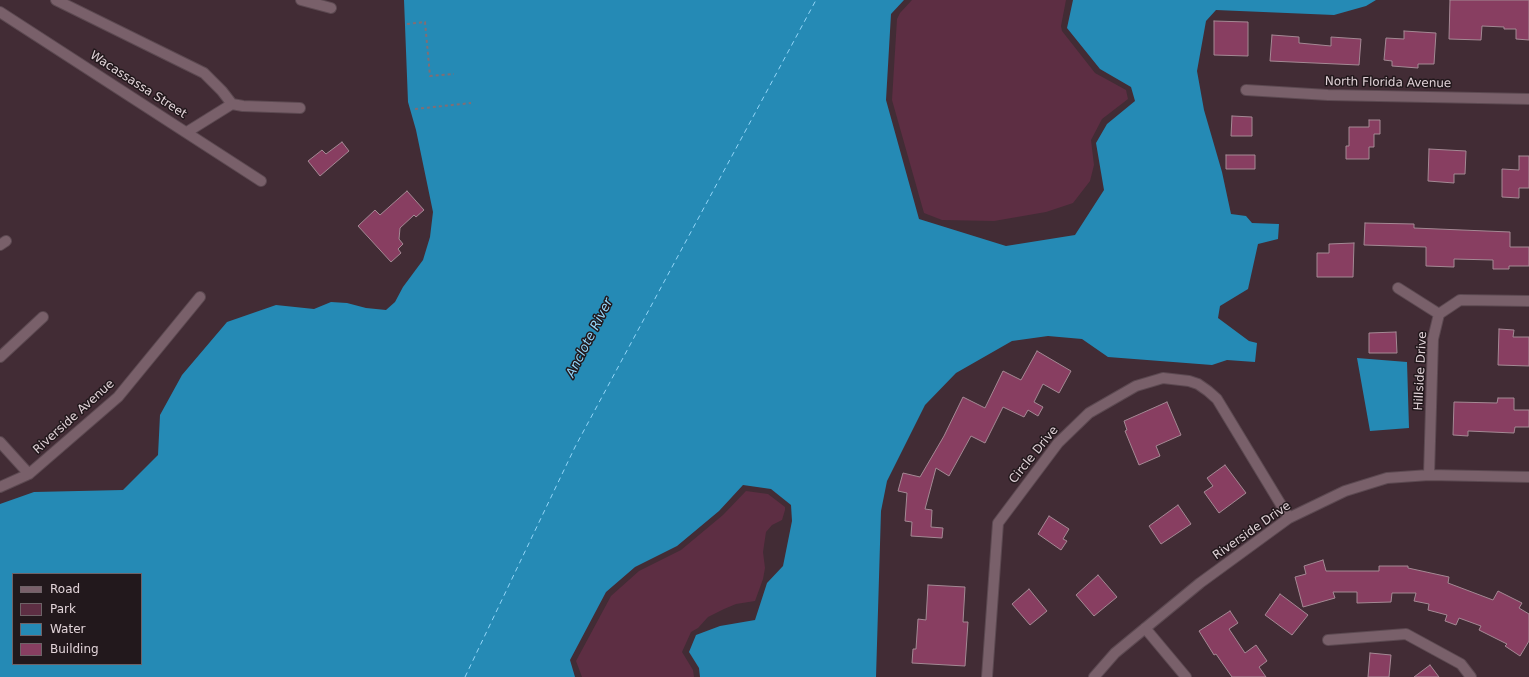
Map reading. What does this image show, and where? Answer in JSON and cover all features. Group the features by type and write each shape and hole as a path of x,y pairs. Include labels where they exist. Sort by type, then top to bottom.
{"street":[{"path":"56,0 204,73 222,91 232,104 243,106 300,108"},
{"path":"301,0 330,8"},
{"name":"Wacassassa Street","path":"0,12 261,181"},
{"name":"North Florida Avenue","path":"1246,90 1328,95 1529,99"},
{"path":"187,132 232,104"},
{"path":"1398,288 1439,314 1460,300 1529,301"},
{"name":"Riverside Avenue","path":"0,487 29,474 118,397 200,297"},
{"name":"Hillside Drive","path":"1429,475 1433,340 1439,314"},
{"path":"0,357 43,317"},
{"name":"Circle Drive","path":"987,677 998,523 1058,442 1089,413 1136,386 1163,378 1189,381 1198,384 1208,391 1217,399 1289,518"},
{"path":"0,442 29,474"},
{"name":"Riverside Drive","path":"1094,677 1115,653 1200,583 1289,518 1345,491 1387,478 1429,475 1529,477"},
{"path":"1145,628 1186,677"},
{"path":"1328,640 1406,634 1461,664 1471,677"}],"path":[{"path":"407,24 425,22 430,76 454,74"},
{"path":"415,109 471,103"}],"green space":[{"path":"912,0 1066,0 1061,26 1062,31 1095,73 1126,90 1128,99 1102,119 1091,140 1094,165 1090,181 1073,203 1046,212 994,221 942,220 924,213 892,100 897,19 900,13"},
{"path":"746,491 768,494 785,507 785,510 782,520 772,525 766,532 763,552 765,568 763,579 755,601 736,604 724,609 708,617 698,628 691,632 682,652 693,670 694,677 582,677 576,661 611,596 639,571 681,550 723,515"}],"water":[{"name":"Anclote River","path":"404,0 904,0 891,14 886,100 919,219 1006,246 1075,235 1104,190 1096,143 1107,124 1135,101 1131,87 1100,69 1067,28 1073,0 1376,0 1366,6 1334,15 1216,10 1206,21 1197,71 1204,110 1222,172 1231,214 1246,216 1252,223 1279,224 1278,239 1258,244 1248,289 1220,306 1218,318 1249,341 1257,343 1255,362 1227,360 1212,365 1108,357 1082,339 1048,336 1012,341 956,373 925,405 887,481 881,511 876,677 700,677 699,668 689,652 696,635 720,626 755,620 767,583 783,566 792,521 791,505 771,489 743,485 719,511 677,546 635,567 606,592 570,660 575,677 0,677 0,504 34,492 123,490 158,455 160,415 182,375 227,322 276,305 314,309 331,302 347,303 366,308 386,310 395,302 403,287 423,260 430,237 433,212 416,130 408,102"},
{"path":"1357,358 1407,362 1409,428 1370,431"}],"building":[{"path":"1450,0 1529,0 1529,40 1516,39 1516,29 1482,26 1481,40 1449,39"},
{"path":"1214,21 1248,22 1248,56 1214,55"},
{"path":"1404,31 1436,33 1434,64 1418,64 1418,68 1392,66 1392,61 1384,60 1386,38 1404,39"},
{"path":"1272,35 1299,37 1299,43 1331,46 1331,37 1361,39 1359,65 1270,61"},
{"path":"1232,116 1252,117 1252,136 1231,136"},
{"path":"1369,120 1380,120 1380,134 1374,134 1374,147 1369,147 1369,159 1346,159 1346,146 1349,146 1349,127 1369,127"},
{"path":"342,142 349,151 320,176 308,161 322,150 326,154"},
{"path":"1429,149 1466,151 1465,174 1454,174 1454,183 1428,181"},
{"path":"1226,155 1255,155 1255,169 1226,169"},
{"path":"1519,156 1529,156 1529,188 1519,188 1519,198 1502,197 1502,169 1519,170"},
{"path":"407,191 424,210 416,217 414,215 400,228 399,239 403,244 398,249 401,253 391,262 358,226 375,210 380,215"},
{"path":"1365,223 1414,224 1414,228 1510,232 1510,247 1529,247 1529,266 1509,266 1509,269 1493,269 1493,260 1454,259 1454,267 1426,266 1426,247 1364,245"},
{"path":"1354,243 1353,277 1317,277 1317,253 1329,253 1329,244"},
{"path":"1499,329 1514,330 1513,337 1529,337 1529,366 1498,365"},
{"path":"1396,332 1397,353 1369,353 1369,333"},
{"path":"1037,351 1071,371 1059,393 1043,384 1034,402 1043,407 1038,416 1028,410 1024,417 1003,407 985,443 971,436 949,476 936,468 925,509 932,510 931,527 943,528 942,538 911,536 912,522 905,521 907,493 898,491 903,473 920,477 944,436 963,397 985,408 1003,371 1021,380"},
{"path":"1498,398 1514,398 1514,410 1529,410 1529,427 1515,427 1514,433 1468,431 1468,436 1453,435 1454,402 1497,403"},
{"path":"1167,402 1181,435 1156,446 1160,456 1139,465 1125,431 1127,430 1124,421"},
{"path":"1225,465 1246,493 1219,513 1204,492 1213,486 1207,478"},
{"path":"1178,505 1191,524 1161,544 1149,526"},
{"path":"1049,516 1069,529 1063,539 1067,541 1061,550 1038,534"},
{"path":"1323,560 1326,571 1379,571 1379,566 1408,566 1408,568 1449,577 1448,583 1493,600 1498,591 1522,603 1519,608 1529,614 1529,641 1520,656 1505,646 1507,644 1479,630 1481,626 1459,618 1456,625 1445,621 1447,615 1428,610 1429,604 1414,601 1416,593 1392,593 1391,602 1357,603 1357,592 1333,592 1335,598 1303,607 1295,577 1306,574 1304,566"},
{"path":"1098,575 1117,597 1094,616 1076,595"},
{"path":"928,585 965,587 963,622 968,622 965,666 912,663 913,649 916,649 918,619 926,620"},
{"path":"1029,589 1047,611 1030,625 1012,604"},
{"path":"1280,594 1308,615 1292,635 1265,615"},
{"path":"1230,611 1238,623 1229,629 1245,653 1256,645 1267,661 1259,667 1266,677 1232,677 1216,654 1214,655 1199,631"},
{"path":"1370,653 1391,655 1389,677 1368,677"},
{"path":"1430,665 1439,677 1414,677"}],"ferry route":[{"path":"465,677 575,447 816,0"}]}
